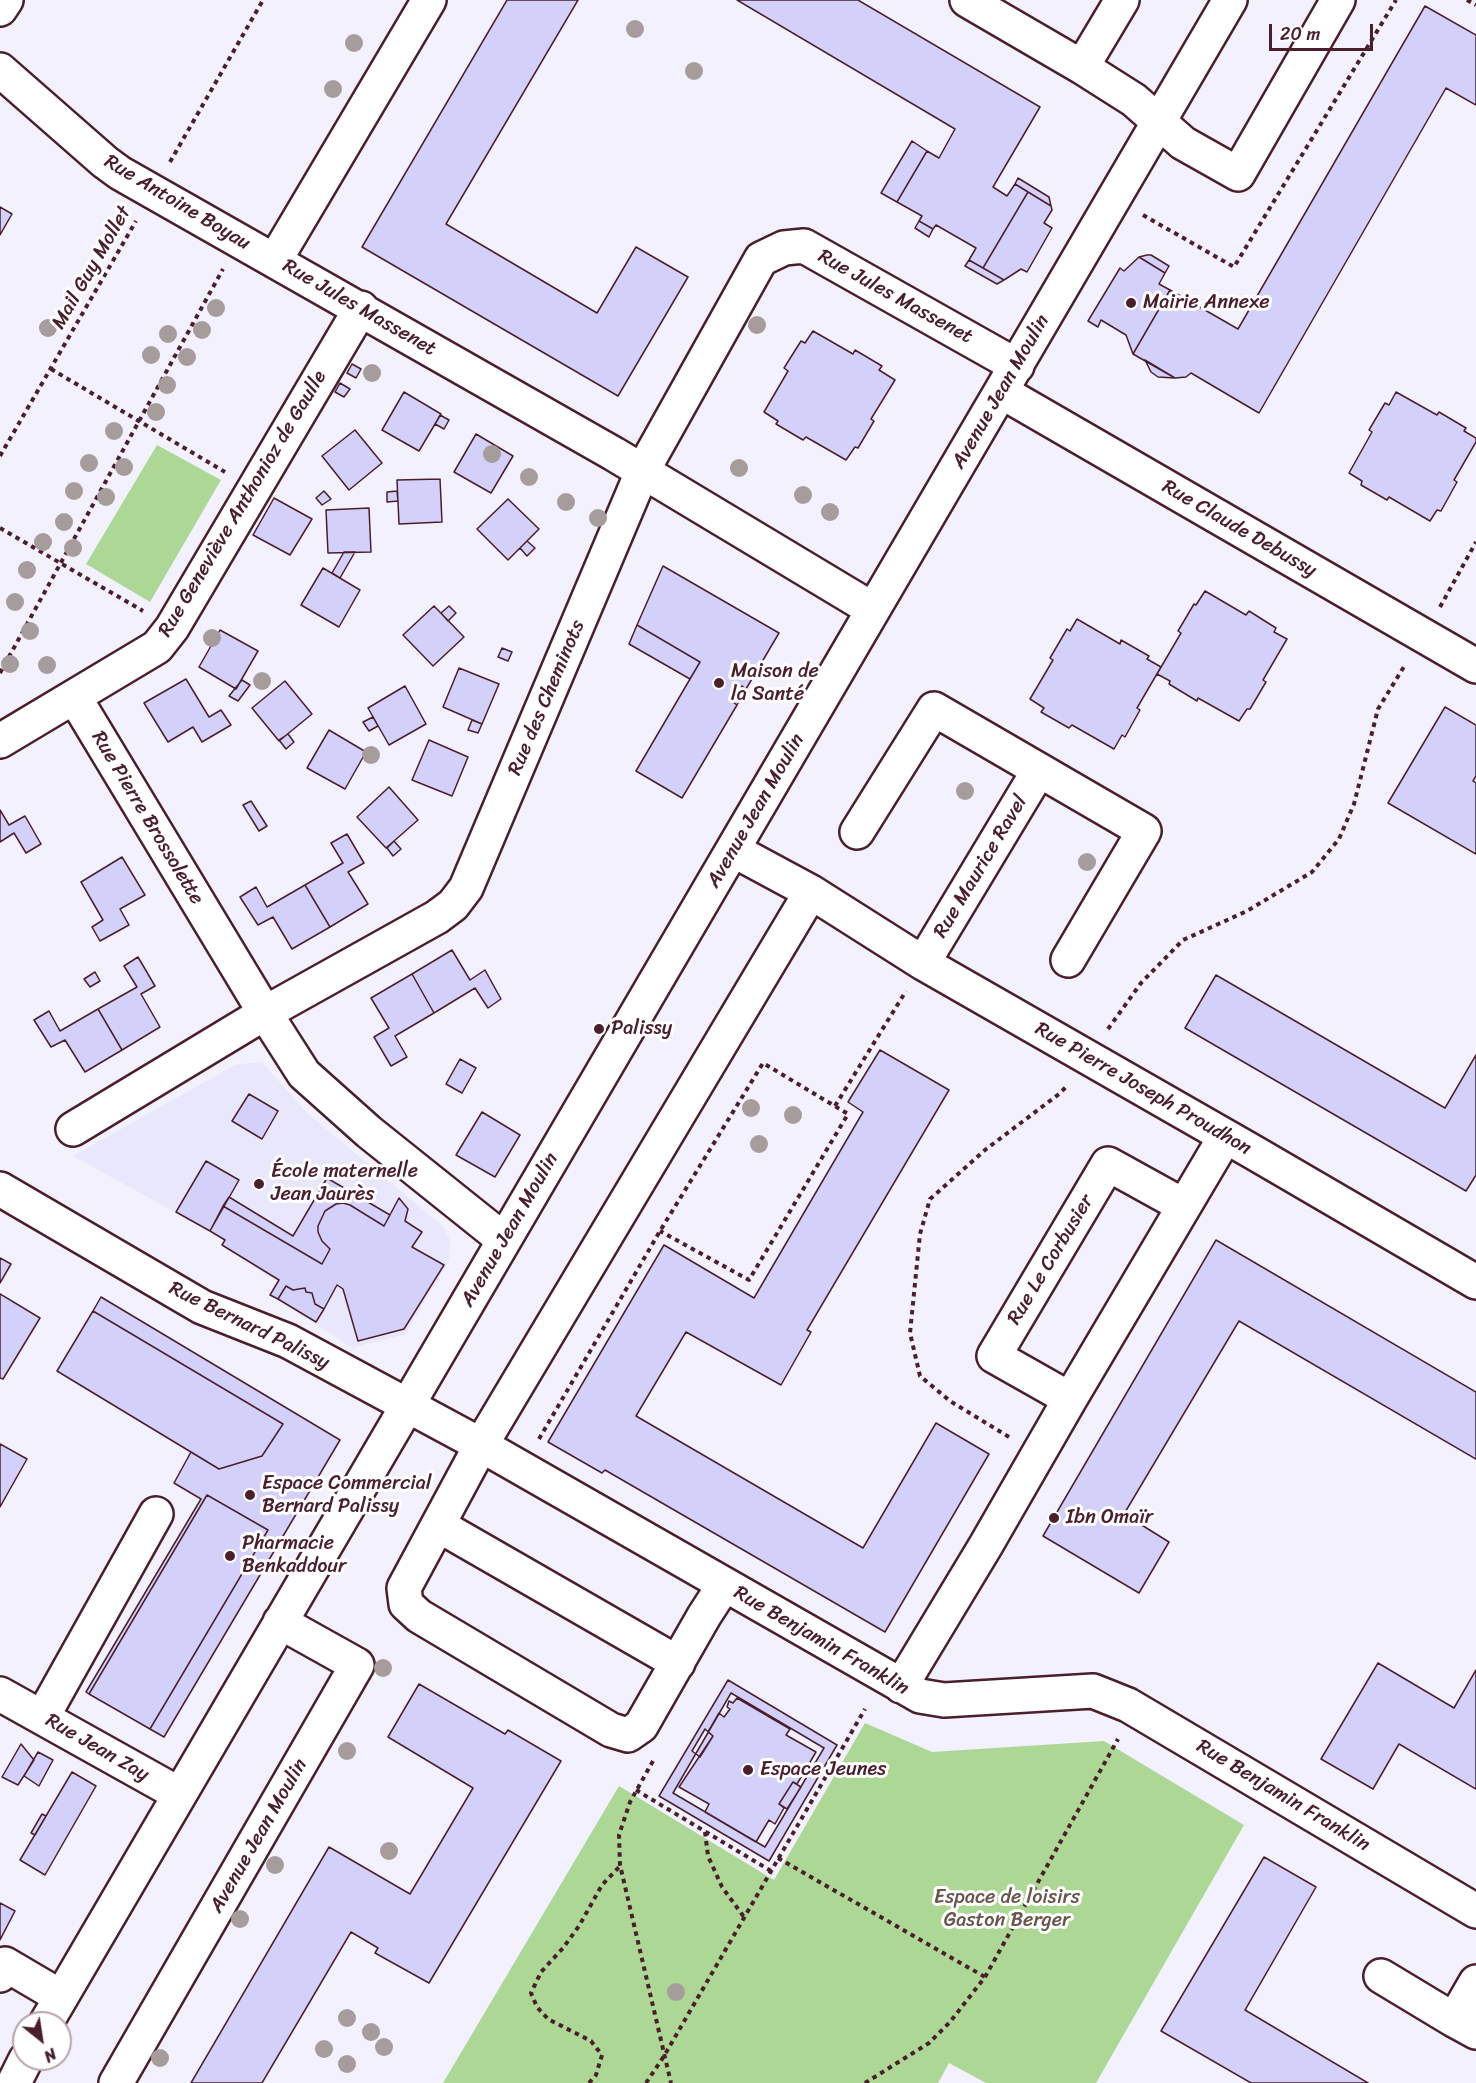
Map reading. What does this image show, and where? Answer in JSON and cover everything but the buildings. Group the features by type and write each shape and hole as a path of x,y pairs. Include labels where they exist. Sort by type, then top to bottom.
{"street":[{"path":"0,9 6,0"},
{"name":"Rue Jules Massenet","path":"429,0 275,260 643,470 872,609"},
{"path":"967,0 1134,100 1183,143 1238,174 1338,0"},
{"path":"1082,67 1122,0"},
{"name":"Avenue Jean Moulin","path":"54,2010 1230,0"},
{"name":"Rue Antoine Boyau","path":"0,70 105,162 153,192 275,260"},
{"name":"Rue Jules Massenet","path":"643,470 761,259 784,248 804,246 1009,379"},
{"name":"Rue Geneviève Anthonioz de Gaulle","path":"75,698 157,647 172,628 361,308"},
{"name":"Rue Claude Debussy","path":"1009,379 1476,666"},
{"name":"Rue des Cheminots","path":"265,1013 437,917 453,905 466,888 643,470"},
{"path":"0,741 75,698"},
{"name":"Rue Pierre Brossolette","path":"75,698 304,1074 369,1132 504,1240"},
{"path":"857,832 934,709 1144,831 1068,960"},
{"name":"Rue Maurice Ravel","path":"915,976 1039,771"},
{"name":"Rue Pierre Joseph Proudhon","path":"733,850 811,892 915,976 1091,1060 1476,1282"},
{"path":"724,1585 641,1726 628,1734 611,1730 419,1616 406,1604 404,1588 481,1445 811,892"},
{"path":"73,1128 265,1013"},
{"path":"901,1686 1225,1137"},
{"name":"Rue Le Corbusier","path":"1070,1399 994,1356 1108,1164 1184,1206"},
{"name":"Rue Bernard Palissy","path":"0,1189 201,1307 288,1341 406,1406"},
{"name":"Rue Benjamin Franklin","path":"406,1406 481,1445 920,1696 944,1700 1093,1691 1128,1705 1476,1911"},
{"path":"15,1704 156,1514"},
{"path":"438,1525 678,1663"},
{"name":"Avenue Jean Moulin","path":"116,2083 357,1665 280,1622"},
{"name":"Rue Jean Zay","path":"15,1704 179,1794"},
{"path":"0,1974 5,1964 54,2010"},
{"path":"1381,1976 1465,2026 1476,1982"}],"path":[{"name":"Mail Guy Mollet","path":"0,456 263,0"},
{"path":"1467,0 1476,5"},
{"path":"0,673 238,240"},
{"path":"51,368 255,489"},
{"path":"0,528 172,628"},
{"path":"1014,1440 950,1401 920,1376 910,1334 920,1234 930,1199 985,1150 1059,1094 1091,1060 1113,1020 1141,983 1183,940 1246,911 1312,872 1339,839 1354,804 1378,709 1424,636 1476,542"},
{"path":"835,1106 915,976"},
{"path":"521,1468 660,1231 763,1064 848,1114 749,1280 660,1231"},
{"path":"646,2083 664,2056 865,1709"},
{"path":"865,2083 929,2043 950,2022 985,1977 1119,1737"},
{"path":"654,1760 630,1802 619,1835 620,1865 670,2083"},
{"path":"636,1790 771,1870"},
{"path":"705,1831 708,1856 722,1887 744,1917"},
{"path":"778,1858 985,1977"},
{"path":"589,2083 596,2075 602,2055 591,2041 548,2019 537,2007 531,1993 541,1972 563,1948 579,1926 602,1885 620,1865"}],"shaded area":[{"name":"École maternelle Jean Jaurès","path":"262,1062 306,1112 444,1227 450,1241 449,1261 405,1334 353,1348 270,1295 277,1281 222,1245 225,1240 73,1156 235,1065"}],"green space":[{"path":"157,445 221,480 150,602 86,564"},
{"name":"Espace de loisirs Gaston Berger","path":"865,1723 932,1752 1104,1741 1244,1825 1096,2083 986,2083 949,2063 938,2083 443,2083 619,1786 774,1880"}],"place":[{"name":"Mairie Annexe","path":"1131,303"},
{"name":"Maison de la Santé","path":"719,683"},
{"name":"Palissy","path":"599,1029"},
{"name":"École maternelle Jean Jaurès","path":"259,1184"},
{"name":"Espace Commercial Bernard Palissy","path":"250,1495"},
{"name":"Ibn Omaïr","path":"1054,1518"},
{"name":"Pharmacie Benkaddour","path":"230,1556"},
{"name":"Espace Jeunes","path":"748,1770"}]}
